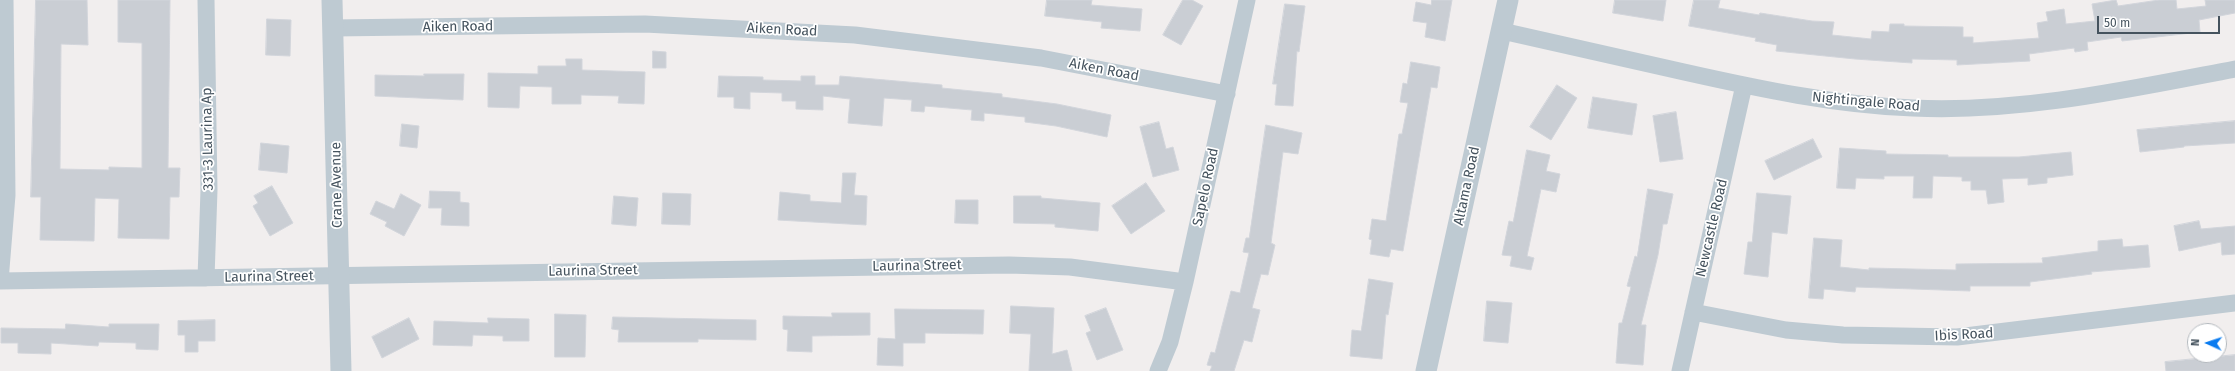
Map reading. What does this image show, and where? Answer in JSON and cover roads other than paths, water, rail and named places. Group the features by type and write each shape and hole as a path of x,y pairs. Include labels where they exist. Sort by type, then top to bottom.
{"street":[{"path":"0,281 7,195 2,18 4,0"},
{"name":"331-3 Laurina Ap","path":"206,0 209,190 206,278"},
{"name":"Crane Avenue","path":"332,0 341,371"},
{"name":"Sapelo Road","path":"1158,371 1170,342 1186,282 1247,0"},
{"name":"Altama Road","path":"1426,371 1508,0"},
{"name":"Aiken Road","path":"333,28 644,24 848,34 1041,58 1227,94"},
{"name":"Nightingale Road","path":"1502,31 1744,85 1823,100 1914,108 1989,107 2060,100 2235,69"},
{"name":"Newcastle Road","path":"1680,371 1744,85"},
{"name":"Laurina Street","path":"0,281 1009,265 1070,267 1186,282"},
{"name":"Ibis Road","path":"1693,312 1786,330 1843,335 1957,338 2235,303"}]}
